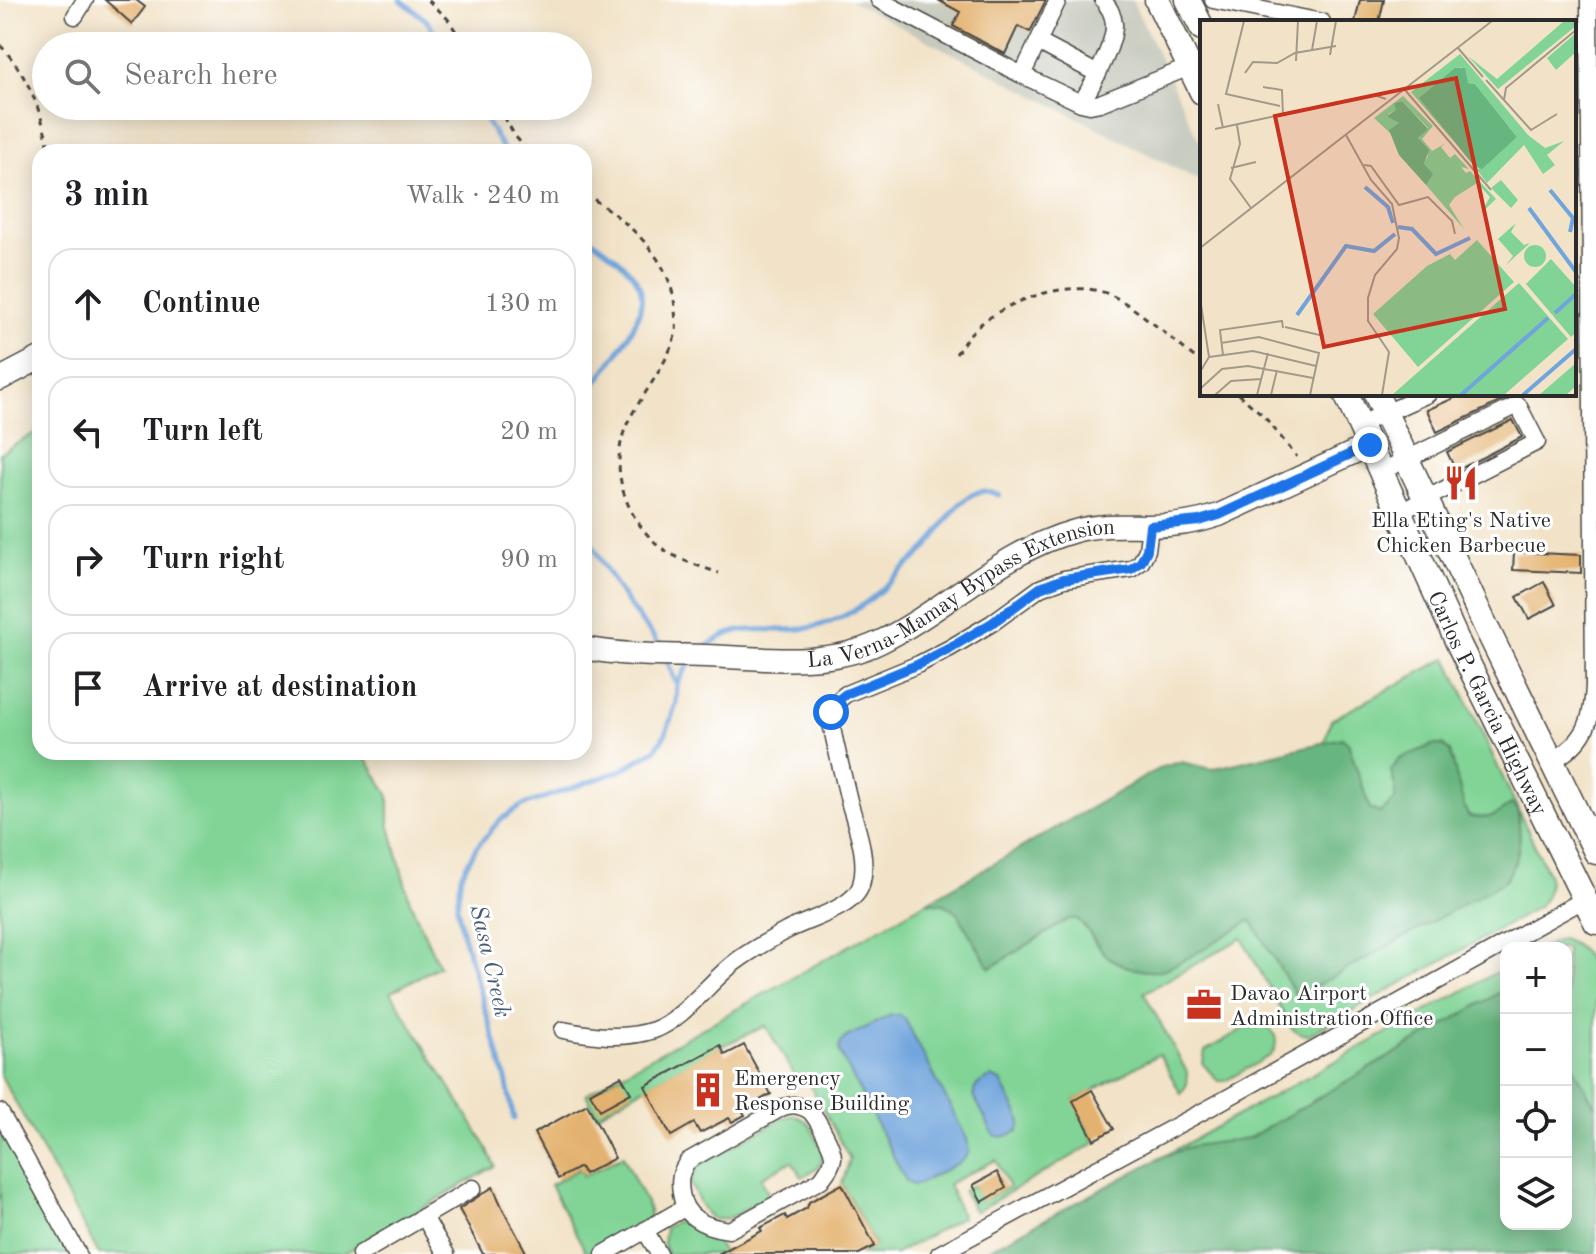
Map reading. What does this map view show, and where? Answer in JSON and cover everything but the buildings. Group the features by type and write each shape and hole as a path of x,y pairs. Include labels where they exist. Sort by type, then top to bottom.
{"highway":[{"path":"1188,0 1200,24"},
{"path":"1164,2 1196,64"},
{"name":"Carlos P. Garcia Highway","path":"1347,396 1459,645 1591,899 1596,922"},
{"name":"Carlos P. Garcia Highway","path":"1381,404 1596,855"},
{"path":"1459,645 1488,631"},
{"path":"1591,899 1596,855"}],"main road":[{"path":"0,379 32,362"},
{"name":"La Verna-Mamay Bypass Extension","path":"592,649 637,654 791,659 832,657 867,648 918,619 1003,563 1039,545 1074,531 1102,526 1150,526 1199,521 1219,515 1309,473 1365,434"}],"street":[{"path":"75,16 85,0"},
{"path":"879,0 1022,75 1090,105 1196,64"},
{"path":"1022,75 1058,0"},
{"path":"1081,103 1098,74 1113,32 1112,12 1103,0"},
{"path":"1213,0 1312,20"},
{"path":"1551,762 1575,746 1593,724 1593,200 1589,0"},
{"path":"1038,42 1098,74"},
{"path":"1365,434 1381,404 1419,396"},
{"path":"1382,471 1518,405 1537,442 1400,512"},
{"path":"563,1030 610,1037 656,1029 679,1015 735,962 788,930 847,904 857,895 862,883 863,865 831,723 831,712 837,701 846,694 950,648 992,623 1040,588 1064,579 1131,569 1141,562 1147,550 1150,526"},
{"path":"939,1254 1591,899"},
{"path":"793,1105 810,1111 832,1148 833,1158 821,1180 729,1230 702,1224 684,1208 679,1183 681,1171 688,1161 783,1107 793,1105"},
{"path":"0,1112 78,1254"},
{"path":"360,1254 473,1188"},
{"path":"604,1254 684,1208"},
{"path":"424,1217 446,1254"},
{"path":"645,1230 659,1254"}],"path":[{"path":"428,0 448,19 456,32"},
{"path":"0,45 14,60 32,92"},
{"path":"43,120 48,144"},
{"path":"506,120 522,144"},
{"path":"592,198 629,225 666,272 674,300 676,331 672,342 621,437 618,458 625,501 639,525 659,546 686,561 719,573"},
{"path":"956,354 974,329 1003,309 1062,289 1110,294 1200,361"},
{"path":"1240,396 1263,415 1309,473"}],"shaded area":[{"path":"849,0 1132,0 1200,143 1200,181"}],"green space":[{"path":"32,435 32,760 368,760 389,796 389,823 410,902 439,966 391,992 486,1146 495,1166 343,1254 99,1254 0,1074 0,453"},
{"path":"1447,658 1549,876 1543,901 1530,912 1308,1035 1295,1031 1287,1023 1242,938 1144,993 1188,1074 1181,1094 1159,1054 1074,1101 1095,1143 975,1212 964,1190 973,1185 982,1201 1009,1187 996,1160 948,1184 962,1217 896,1254 859,1254 875,1245 842,1184 850,1159 805,1076 797,1080 766,1026 680,1068 597,1115 586,1094 927,902 944,904 957,913 990,968 1069,919 1077,919 1084,925 1098,947 1181,961 1251,919 1297,997 1515,864 1519,834 1511,805 1491,816 1468,816 1464,806 1391,771 1395,800 1380,813 1370,809 1348,743 1341,738 1324,743 1331,720"},
{"path":"1342,738 1348,743 1370,809 1380,813 1395,800 1391,771 1399,759 1432,745 1442,745 1450,751 1468,816 1491,816 1511,804 1517,809 1519,846 1505,881 1297,997 1251,920 1177,963 1152,971 1129,968 1114,961 1077,919 1069,919 990,968 957,913 944,904 927,902 1162,767 1181,762 1212,769"},
{"path":"1572,944 1583,952 1596,974 1596,1108 1572,1064"},
{"path":"1500,970 1500,992 1249,1138 1164,1156"},
{"path":"1500,992 1500,1230 1572,1230 1572,1064 1596,1108 1596,1254 980,1254 1164,1156 1193,1146 1249,1138"},
{"path":"1254,1023 1266,1026 1274,1033 1276,1044 1271,1055 1225,1081 1218,1081 1203,1064 1205,1051"},
{"path":"794,1115 808,1122 823,1151 817,1168 802,1177 792,1161 761,1178 769,1195 731,1217 710,1217 690,1183 698,1165"},
{"path":"0,1129 69,1254 0,1254"},
{"path":"623,1156 649,1209 649,1218 644,1224 587,1254 550,1185 579,1169 584,1176"},
{"path":"679,1220 689,1222 717,1242 724,1254 667,1254 663,1243 665,1228"}],"water":[{"path":"891,1015 905,1019 967,1139 969,1152 962,1161 919,1184 912,1185 906,1181 839,1051 845,1038"},
{"path":"991,1077 1001,1081 1020,1118 1018,1131 1006,1136 993,1134 974,1096 977,1086"}],"waterway":[{"path":"401,0 426,20 435,32"},
{"path":"486,120 500,144"},
{"path":"592,240 628,270 639,285 642,298 632,329 592,389"},
{"path":"703,649 728,634 740,631 801,629 845,616 872,598 921,554 962,502 982,491 999,495"},
{"path":"592,543 620,592 661,648"},
{"name":"Sasa Creek","path":"514,1119 506,1079 463,935 457,906 461,875 476,848 499,821 521,806 620,771 655,750 666,733 676,704 677,685 667,661"},
{"path":"677,684 690,662"}],"place":[{"name":"Ella Eting's Native Chicken Barbecue","path":"1461,483"},
{"name":"Davao Airport Administration Office","path":"1204,1005"},
{"name":"Emergency Response Building","path":"708,1090"}],"route":[{"path":"831,712 837,701 846,694 950,648 992,623 1040,588 1064,579 1131,569 1141,562 1147,550 1150,526 1176,525 1219,515 1370,445"}]}
